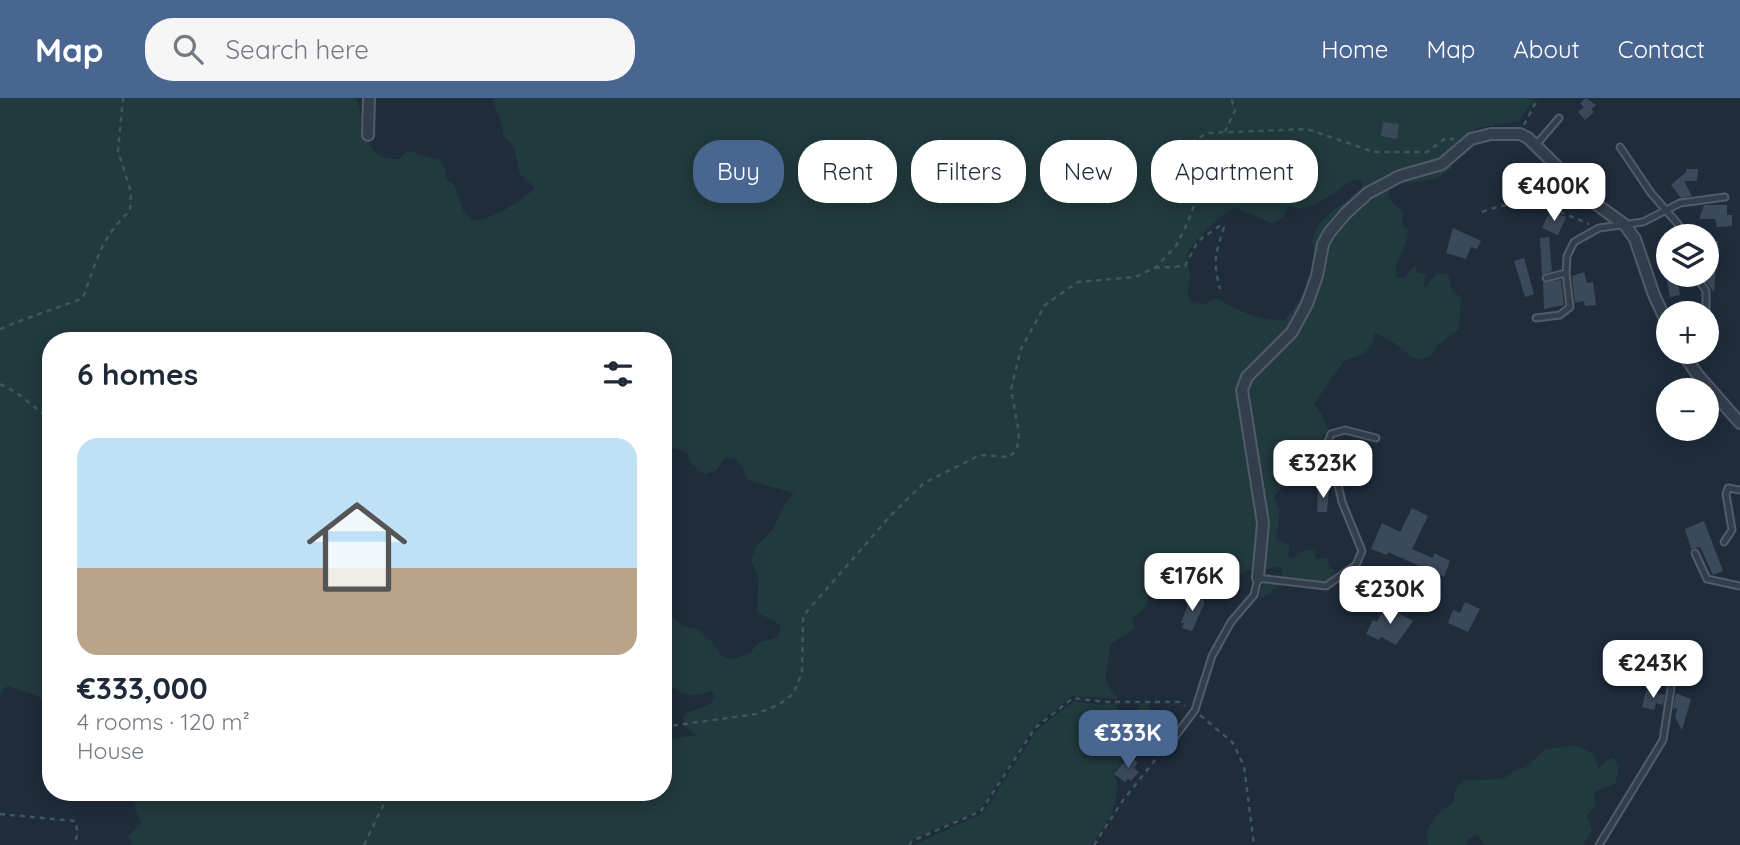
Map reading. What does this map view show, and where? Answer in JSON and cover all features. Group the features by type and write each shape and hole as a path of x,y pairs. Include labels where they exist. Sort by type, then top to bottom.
{"street":[{"path":"368,135 369,98"},
{"path":"1258,578 1263,523 1242,390 1247,377 1292,332 1317,276 1323,244 1346,213 1368,193 1400,176 1442,164 1471,139 1491,134 1520,134 1535,145 1592,201 1625,225 1635,239 1657,301"},
{"path":"1690,364 1740,423"}],"lane":[{"path":"1535,145 1559,118"},
{"path":"1620,147 1665,211 1678,224"},
{"path":"1536,318 1560,316 1570,307 1567,256 1574,242 1599,228 1643,222 1680,203 1725,197"},
{"path":"1546,278 1566,273"},
{"path":"1170,743 1195,711 1212,656 1231,622 1254,595 1258,578 1326,586 1356,565 1362,551 1342,502 1328,441 1331,434 1345,430 1376,438"},
{"path":"1724,542 1732,530 1726,494 1728,488 1740,490"},
{"path":"1695,553 1707,579 1740,586"},
{"path":"1599,845 1662,740 1671,688"}],"path":[{"path":"0,329 83,298 112,227 130,211 131,192 118,150 123,98"},
{"path":"1225,132 1235,110 1231,98"},
{"path":"1520,134 1538,98"},
{"path":"1155,268 1176,246 1194,206 1185,172 1186,157 1194,141 1207,132 1307,129 1374,152 1427,152 1444,139 1471,139"},
{"path":"1482,212 1513,202 1532,203 1599,228"},
{"path":"672,726 757,714 778,705 793,694 802,673 803,616 892,514 933,479 980,455 1009,457 1017,450 1018,433 1011,389 1021,349 1045,305 1077,282 1135,277 1155,268 1185,266 1198,241 1221,225 1224,227 1216,246 1214,260 1220,289"},
{"path":"0,384 17,393 42,413"},
{"path":"909,845 912,841 981,811 1035,728 1073,698 1104,702 1180,702 1195,711 1233,743 1244,766 1254,845"},
{"path":"1094,845 1121,803 1170,743"},
{"path":"364,845 385,801"},
{"path":"0,814 75,821 78,833 74,845"}],"green space":[{"path":"0,98 356,98 371,147 387,158 399,159 407,151 439,159 445,168 447,181 454,184 463,210 473,221 506,209 535,188 520,174 513,146 503,135 493,98 1535,98 1519,121 1476,128 1471,136 1441,162 1399,173 1344,211 1318,259 1304,303 1289,330 1244,375 1261,523 1256,572 1238,572 1239,558 1211,558 1198,567 1178,566 1156,577 1151,586 1142,588 1149,593 1146,606 1132,619 1135,629 1110,644 1106,679 1112,692 1120,699 1072,696 1034,727 980,810 911,840 907,845 132,845 128,836 141,824 133,801 672,801 672,739 697,735 685,727 683,719 686,713 709,705 715,697 711,691 691,695 672,688 672,617 683,626 698,629 721,655 732,660 750,653 758,643 778,637 781,625 758,613 759,579 751,561 755,548 773,529 783,507 794,493 747,480 743,468 734,458 725,458 716,471 704,474 692,464 686,452 672,448 672,332 42,332 42,701 38,696 7,686 0,696","holes":["1151,140 1318,140 1318,202 1352,180 1361,180 1364,183 1318,226 1312,240 1315,255 1313,273 1285,320 1250,314 1218,298 1204,304 1191,303 1187,292 1190,281 1190,249 1229,210 1234,207 1274,224 1283,217 1288,206 1296,208 1317,203 1151,203"]},
{"path":"1451,161 1452,168 1438,177 1389,186 1389,190 1391,201 1402,210 1403,226 1408,229 1406,242 1396,265 1396,278 1405,278 1415,264 1417,272 1426,274 1424,288 1437,273 1448,274 1452,290 1461,298 1459,329 1437,346 1431,356 1425,358 1417,359 1408,355 1375,333 1372,344 1364,354 1344,361 1314,404 1328,431 1322,435 1327,459 1321,472 1292,470 1285,476 1286,483 1274,496 1280,512 1276,539 1290,545 1288,556 1293,559 1302,551 1314,550 1316,559 1327,558 1330,568 1335,570 1328,582 1317,581 1293,587 1282,584 1261,597 1259,593 1264,582 1272,577 1281,577 1283,569 1278,566 1262,571 1266,522 1245,390 1249,378 1294,334 1332,235 1369,196 1401,178"},
{"path":"1074,701 1103,705 1117,703 1117,712 1137,710 1141,703 1147,703 1153,715 1148,723 1138,730 1143,742 1130,751 1114,773 1117,793 1112,812 1091,845 913,845 983,813 1037,730"},
{"path":"1574,745 1593,753 1599,769 1605,761 1614,758 1619,767 1615,784 1594,792 1596,805 1587,815 1592,831 1584,842 1585,845 1485,845 1478,834 1466,840 1468,845 1428,845 1427,832 1430,826 1437,815 1453,803 1456,788 1464,780 1503,779 1515,770 1525,768 1545,749"}],"building":[{"path":"1586,98 1596,105 1591,109 1594,112 1585,120 1578,112 1584,107 1580,103"},
{"path":"1383,122 1399,124 1397,139 1381,136"},
{"path":"1686,169 1698,169 1697,181 1684,181 1692,196 1681,198 1671,185"},
{"path":"1704,205 1727,205 1727,215 1732,215 1732,226 1719,227 1715,219 1699,219"},
{"path":"1550,211 1566,217 1558,235 1542,228"},
{"path":"1453,228 1481,241 1477,249 1471,247 1466,259 1446,253"},
{"path":"1549,237 1552,271 1542,275 1540,238"},
{"path":"1524,258 1534,294 1525,297 1514,261"},
{"path":"1584,272 1587,283 1593,282 1596,305 1585,306 1584,301 1575,303 1572,276"},
{"path":"1561,280 1564,305 1544,309 1543,282"},
{"path":"1668,287 1679,287 1680,295 1670,297"},
{"path":"1318,489 1329,489 1327,512 1317,512"},
{"path":"1412,508 1428,516 1412,549 1433,558 1434,553 1450,561 1444,577 1388,552 1387,555 1371,549 1382,523 1400,532"},
{"path":"1704,521 1723,571 1713,575 1700,547 1691,549 1685,529"},
{"path":"1170,572 1200,583 1195,596 1165,585"},
{"path":"1191,596 1204,600 1192,631 1182,628 1184,623 1181,623"},
{"path":"1465,602 1480,609 1468,632 1448,623 1453,610 1460,613"},
{"path":"1385,606 1413,621 1396,645 1381,637 1379,640 1366,634 1373,620 1377,622"},
{"path":"1646,690 1665,695 1663,705 1656,703 1654,710 1642,707"},
{"path":"1676,693 1691,699 1682,730 1675,717 1677,709 1673,708"},
{"path":"1130,755 1138,763 1134,768 1139,772 1131,781 1128,779 1125,782 1114,774"}]}
